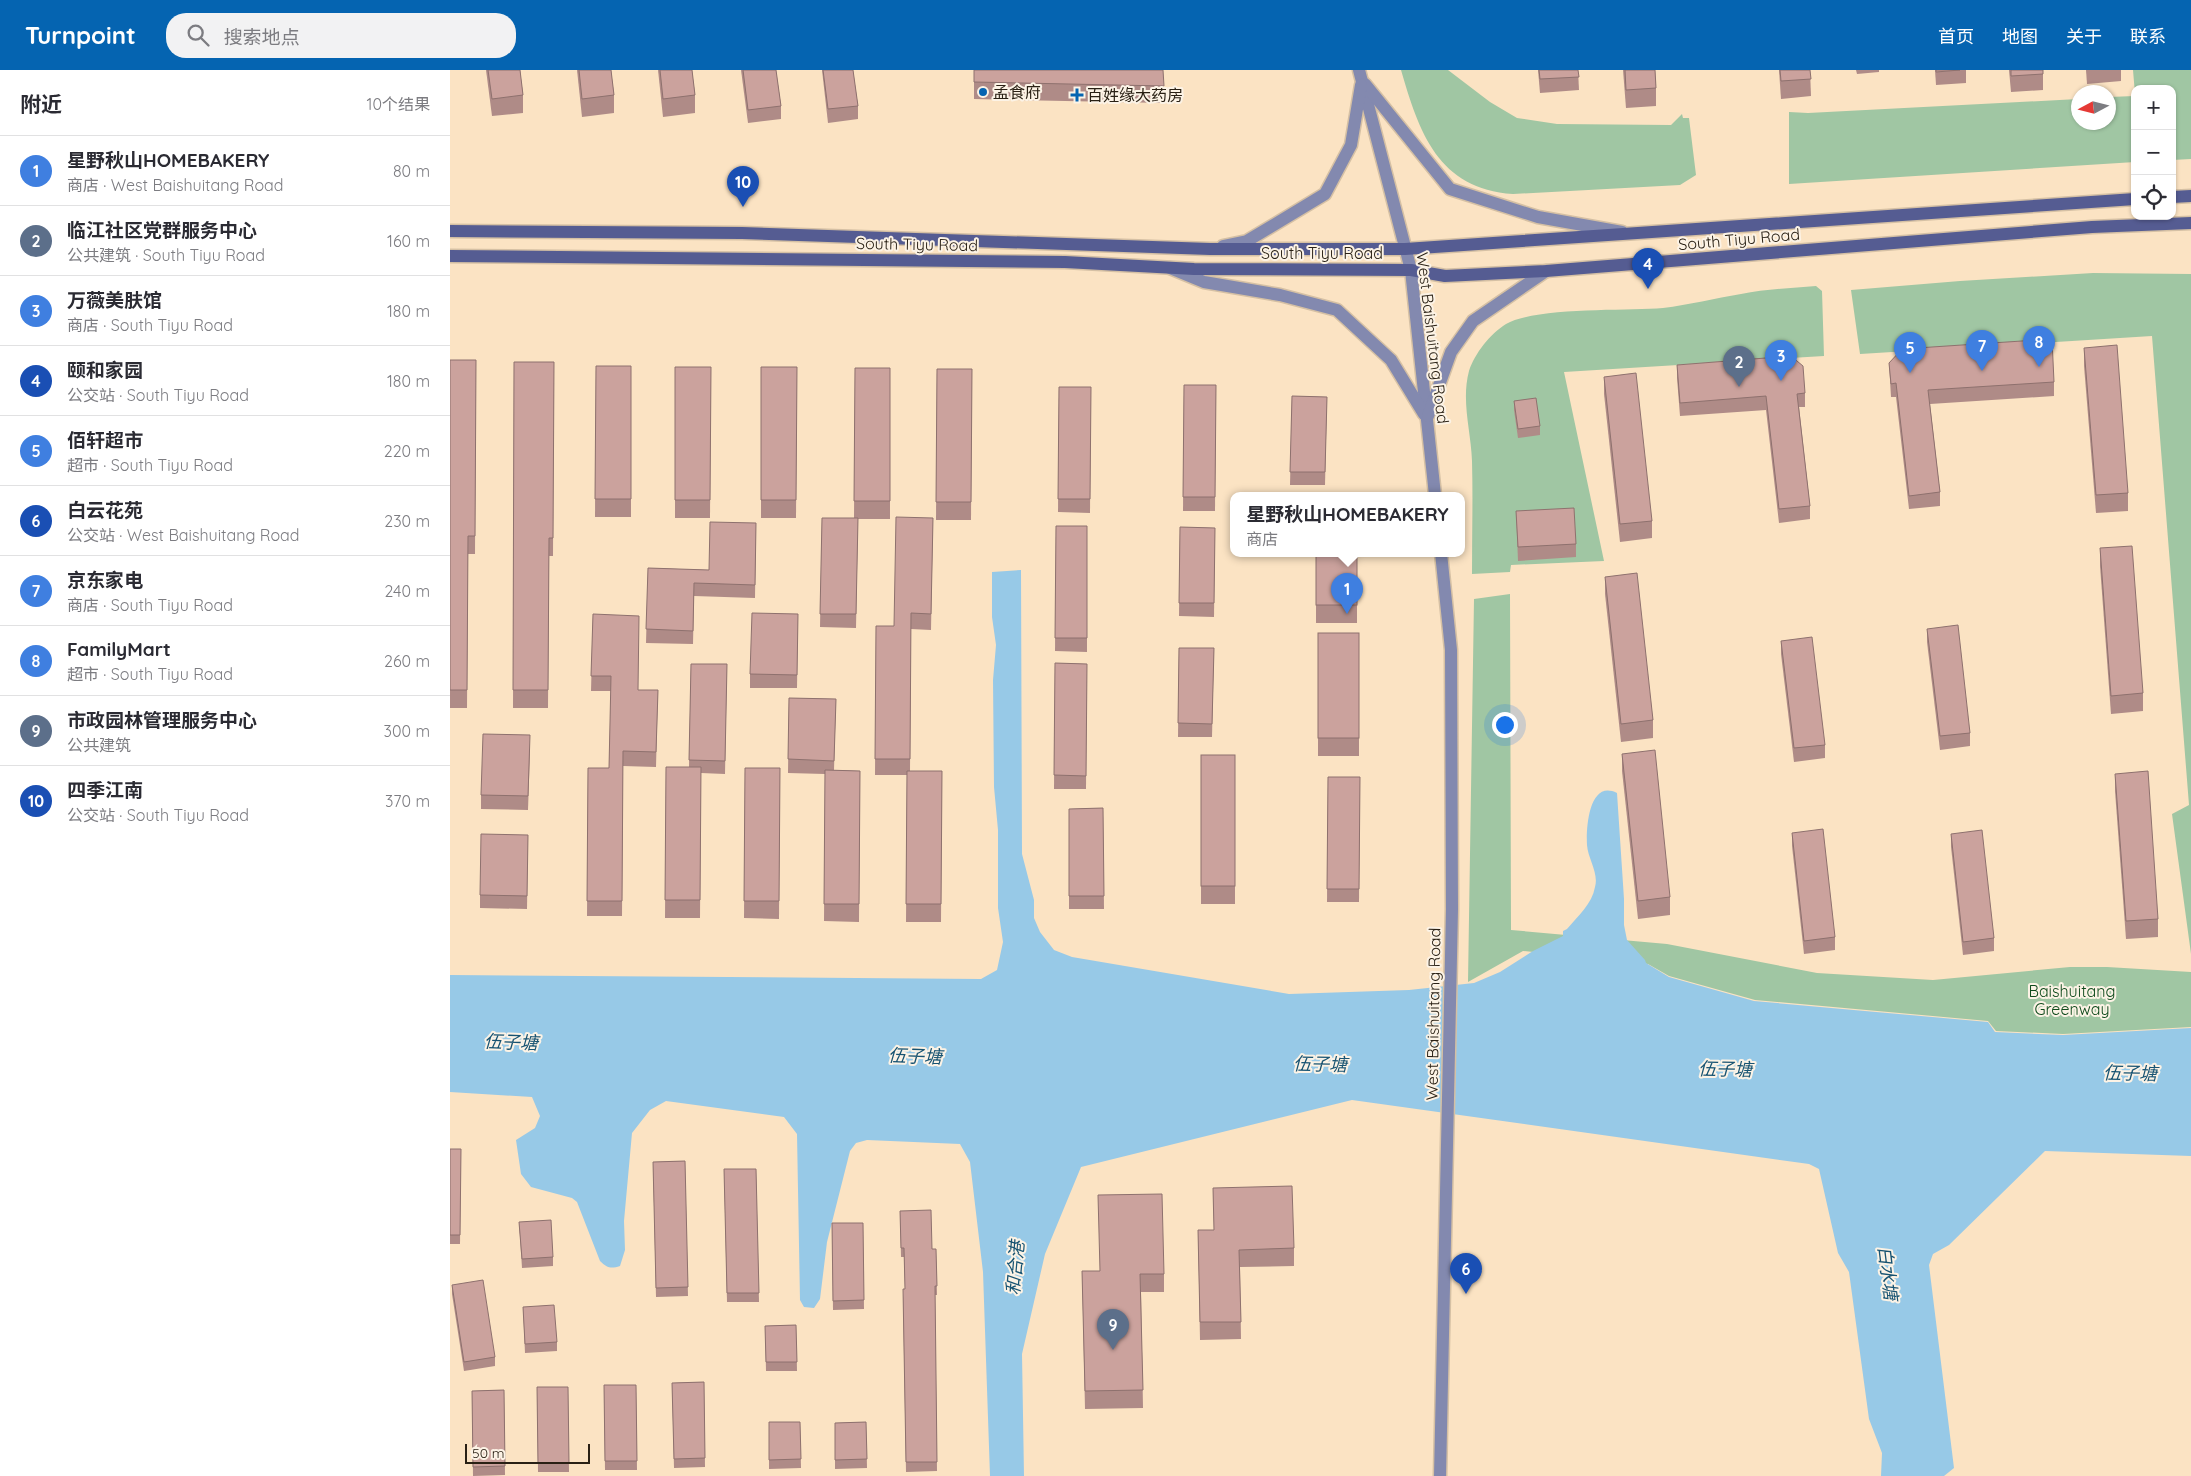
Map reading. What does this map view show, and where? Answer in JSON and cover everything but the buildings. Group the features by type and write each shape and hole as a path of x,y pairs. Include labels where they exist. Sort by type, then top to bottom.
{"main road":[{"path":"2176,197 2191,196"},
{"name":"South Tiyu Road","path":"450,231 742,234 1210,249 1405,249 2131,199"},
{"name":"South Tiyu Road","path":"450,256 1065,262 1168,268 1411,270 1445,276 1546,271 2092,227 2191,223"}],"street":[{"path":"1361,75 1450,189 1538,217 1627,233"},
{"path":"1210,249 1247,241 1325,194 1351,145 1361,75"},
{"name":"West Baishuitang Road","path":"1361,75 1411,270 1435,492"},
{"path":"1168,268 1204,282 1280,295 1337,310 1391,360 1427,418"},
{"path":"1427,418 1451,352 1473,321 1546,271"},
{"name":"West Baishuitang Road","path":"1440,1476 1452,909 1451,650 1441,557"}],"green space":[{"path":"1401,70 1448,70 1490,102 1517,118 1557,124 1671,125 1682,114 1683,118 1689,118 1696,175 1680,185 1513,194 1487,190 1466,181 1449,169 1436,153 1416,115"},
{"path":"2133,70 2191,70 2191,159 2176,160 2176,85 2134,85"},
{"path":"2131,96 2131,162 1789,184 1789,112 1808,113 2071,99 2071,130 2116,130 2116,97"},
{"path":"2093,273 2191,274 2191,954 2172,814 2189,805 2152,336 1860,354 1851,290"},
{"path":"1816,286 1822,291 1824,356 1564,372 1604,561 1511,565 1510,572 1472,574 1472,461 1466,405 1467,382 1469,371 1479,351 1500,328 1520,319 1559,312 1663,308 1759,291"},
{"name":"Baishuitang Greenway","path":"1510,594 1511,930 1667,944 1817,973 1933,980 2070,967 2107,967 2191,972 2191,1027 2063,1034 1996,1031 1988,1021 1755,1000 1669,976 1648,964 1523,951 1468,982 1474,599"}],"water":[{"path":"1021,570 1022,854 1034,900 1034,918 1040,932 1054,950 1072,957 1289,994 1409,990 1474,983 1500,972 1533,951 1563,936 1563,931 1567,929 1588,904 1593,893 1596,876 1589,856 1587,828 1591,807 1595,799 1600,793 1608,791 1617,793 1624,925 1627,940 1646,963 1669,977 1754,1001 1988,1022 1995,1032 2063,1035 2191,1028 2191,1156 2045,1151 1949,1245 1933,1254 1929,1265 1954,1468 1944,1476 1881,1476 1882,1453 1869,1419 1849,1272 1838,1253 1819,1169 1809,1164 1352,1100 1081,1167 1045,1254 1022,1354 1024,1476 990,1476 983,1272 970,1162 960,1144 867,1140 856,1143 850,1151 827,1242 820,1299 814,1308 804,1307 800,1300 797,1134 784,1117 666,1101 650,1110 632,1133 624,1221 625,1250 620,1266 609,1267 600,1261 577,1202 572,1198 531,1187 521,1174 516,1140 535,1128 540,1116 532,1097 450,1092 450,975 981,979 997,970 1003,942 998,908 998,830 994,787 993,680 996,645 992,617 992,572"}],"place":[{"name":"孟食府","path":"983,92"},
{"name":"百姓缘大药房","path":"1077,95"},
{"name":"四季江南","path":"743,207"},
{"name":"颐和家园","path":"1648,289"},
{"name":"FamilyMart","path":"2039,367"},
{"name":"京东家电","path":"1982,371"},
{"name":"佰轩超市","path":"1910,373"},
{"name":"万薇美肤馆","path":"1781,381"},
{"name":"临江社区党群服务中心","path":"1739,387"},
{"name":"星野秋山HOMEBAKERY","path":"1347,614"},
{"name":"白云花苑","path":"1466,1294"},
{"name":"市政园林管理服务中心","path":"1113,1350"}],"water label":[{"name":"伍子塘","path":"511,1042"},
{"name":"伍子塘","path":"915,1056"},
{"name":"伍子塘","path":"1320,1064"},
{"name":"伍子塘","path":"1725,1069"},
{"name":"伍子塘","path":"2130,1073"},
{"name":"和合港","path":"1015,1268"},
{"name":"白水塘","path":"1888,1273"}]}
